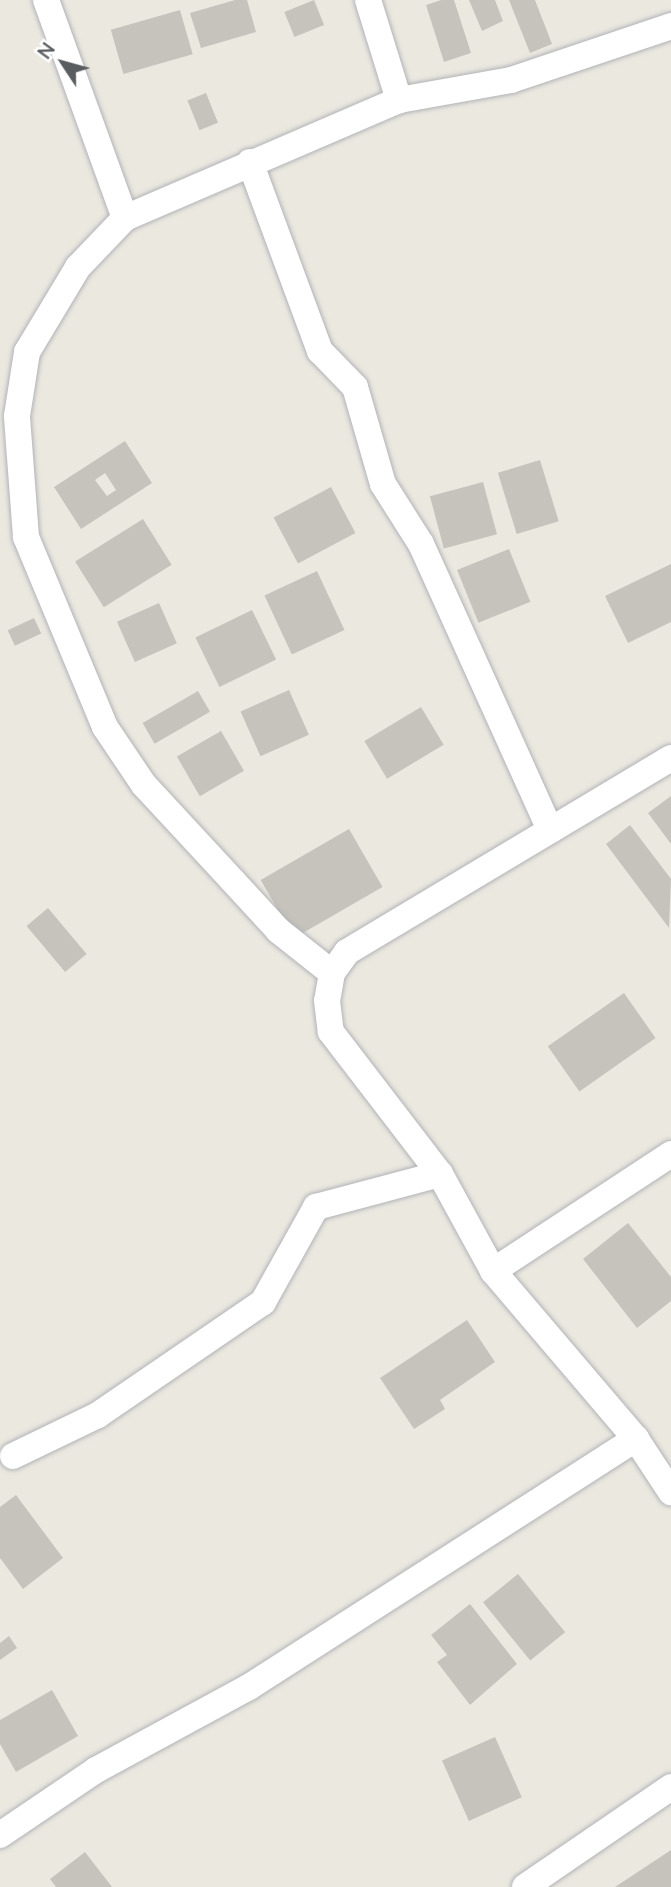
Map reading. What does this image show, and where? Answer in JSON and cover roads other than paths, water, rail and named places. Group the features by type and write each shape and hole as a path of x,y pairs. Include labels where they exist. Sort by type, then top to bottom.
{"street":[{"path":"46,0 125,218"},
{"path":"368,0 400,100"},
{"path":"332,973 279,931 144,785 105,727 26,537 17,416 27,352 78,267 125,218 250,162 400,100 511,80 671,26"},
{"path":"250,162 320,351 355,387 383,484 421,544 550,830"},
{"path":"671,758 347,951 332,973 327,1001 331,1032 440,1174 493,1271 636,1439 671,1492"},
{"path":"493,1271 671,1154"},
{"path":"13,1456 98,1415 263,1302 316,1207 440,1174"},
{"path":"0,1835 96,1769 249,1687 636,1439"},
{"path":"525,1887 563,1877 671,1787"}]}
